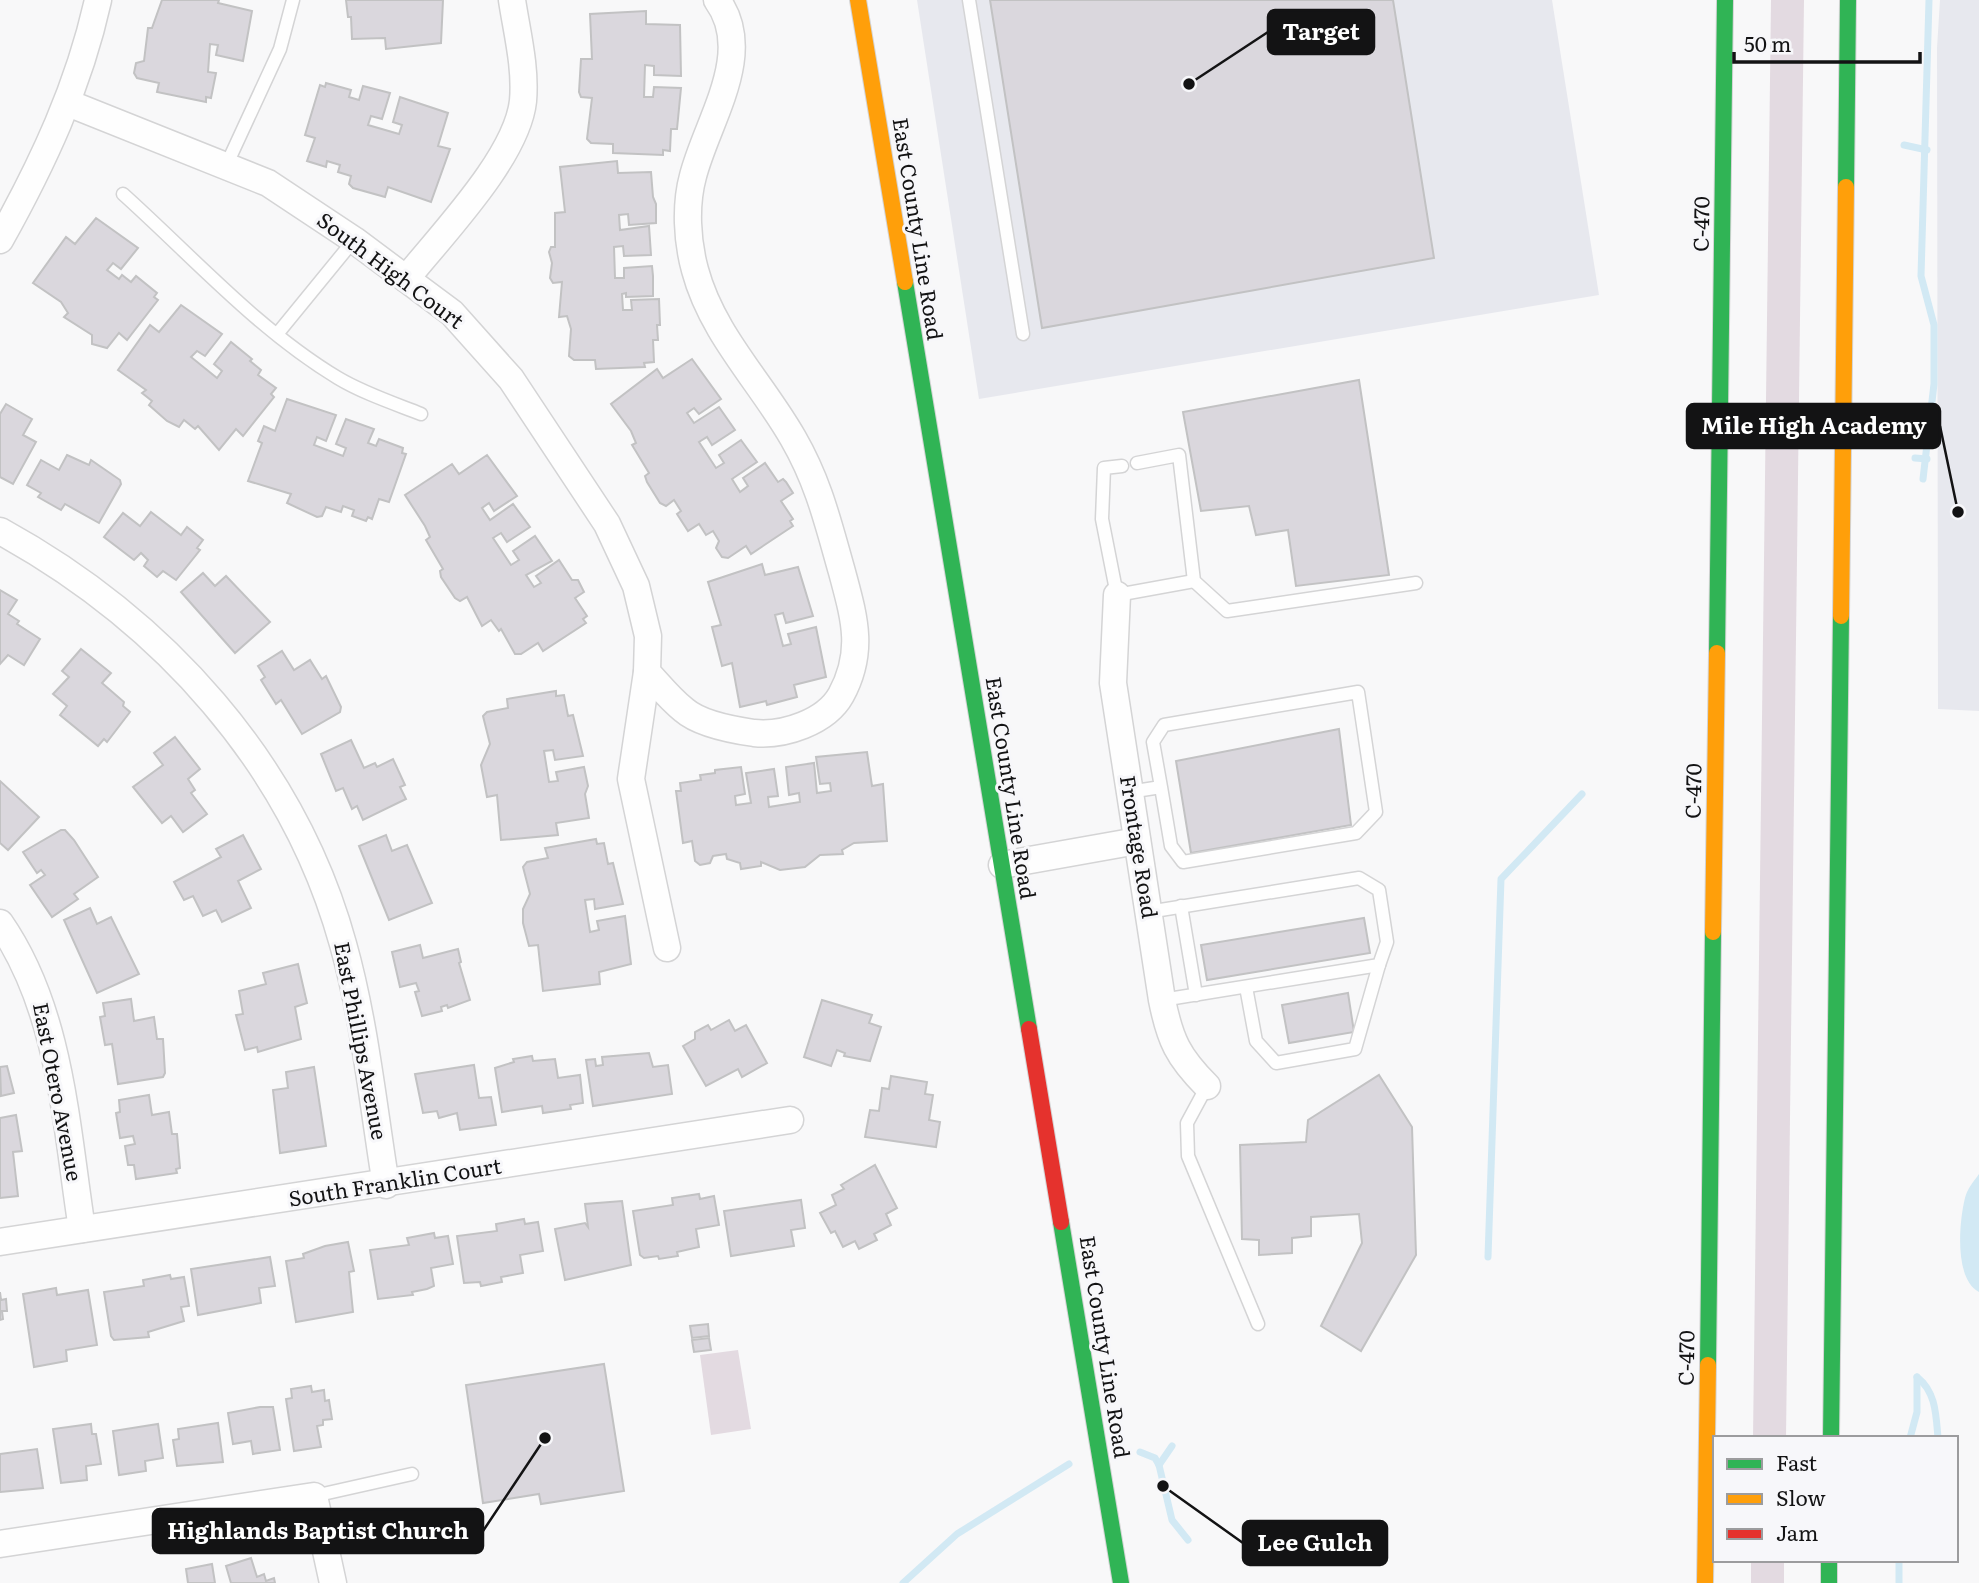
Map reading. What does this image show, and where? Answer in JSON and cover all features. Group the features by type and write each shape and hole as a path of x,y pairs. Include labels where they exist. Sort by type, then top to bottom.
{"main road":[{"name":"East County Line Road","path":"858,0 1121,1583"},
{"name":"C-470","path":"1705,1583 1725,0"},
{"path":"1830,1436 1848,0"},
{"path":"1842,483 1858,414 1863,188"},
{"path":"1829,1562 1829,1583"}],"street":[{"path":"0,240 34,177 68,103 98,0"},
{"path":"406,279 505,154 522,105 524,74 512,0"},
{"path":"647,672 686,712 734,730 765,734 806,725 834,707 847,683 858,640 817,480 764,392 717,326 693,259 688,225 692,177 731,66 731,32 717,0"},
{"name":"South High Court","path":"68,103 268,183 354,240 452,313 492,354 607,524 636,586 648,636 647,672 631,779 667,948"},
{"name":"East Phillips Avenue","path":"0,531 81,580 172,656 226,717 281,799 319,876 344,946 359,1019 386,1185"},
{"name":"Frontage Road","path":"1117,595 1113,683 1162,1000 1170,1037 1180,1057 1207,1086"},
{"path":"1002,865 1137,841"},
{"name":"East Otero Avenue","path":"0,923 38,992 55,1056 82,1229"},
{"name":"South Franklin Court","path":"0,1242 790,1121"},
{"path":"0,1544 316,1504 333,1583"}],"lane":[{"path":"226,166 280,48 293,0"},
{"path":"969,0 1023,334"},
{"path":"123,194 278,333 340,380 421,414"},
{"path":"278,333 354,240"},
{"path":"1137,463 1179,455 1194,581 1227,611 1416,583"},
{"path":"1122,466 1104,468 1102,520 1117,595 1194,581"},
{"path":"1358,692 1376,812 1356,833 1184,862 1171,846 1161,787 1153,742 1164,724 1358,692"},
{"path":"1129,792 1161,787"},
{"path":"1148,912 1359,878 1379,890 1387,942 1355,1049 1276,1063 1256,1041 1247,987"},
{"path":"1181,906 1196,995"},
{"path":"1162,1000 1379,965"},
{"path":"1207,1086 1187,1123 1188,1156 1258,1324"},
{"path":"316,1504 412,1474"}],"shaded area":[{"path":"917,0 1552,0 1599,295 979,399"},
{"path":"1771,0 1804,0 1786,1436 1753,1436"},
{"path":"1940,0 1979,0 1979,711 1938,709 1937,48"},
{"path":"738,1350 751,1429 711,1435 700,1355"},
{"path":"1751,1562 1784,1562 1784,1583 1751,1583"}],"water":[{"path":"1979,1174 1979,1292 1965,1275 1960,1235 1966,1195"}],"building":[{"path":"162,0 219,0 218,3 252,11 243,61 216,55 218,45 210,44 208,72 216,73 211,98 206,97 206,102 157,92 159,83 137,78 134,73 136,63 144,61 148,28 152,28"},
{"path":"346,0 443,0 441,43 386,49 385,38 352,39 351,17 348,17"},
{"path":"990,0 1393,0 1434,258 1042,328"},
{"path":"646,11 646,24 680,25 681,76 654,75 654,66 645,65 644,97 653,97 654,87 681,88 677,129 671,129 670,151 663,150 663,155 613,153 613,144 591,143 587,139 592,98 581,97 579,92 581,59 592,59 590,14"},
{"path":"326,83 351,90 349,97 359,100 363,86 390,93 382,119 371,116 368,125 399,134 402,125 393,122 400,97 448,113 438,146 450,149 431,202 388,187 385,197 353,188 349,184 351,176 338,172 340,165 327,161 326,167 307,161 315,138 305,135 320,85 325,87"},
{"path":"617,161 618,173 651,172 656,204 656,223 629,225 628,214 619,215 620,230 649,226 651,255 624,256 623,246 614,247 615,278 624,278 624,268 652,266 653,276 653,296 626,297 626,293 622,294 623,310 632,310 631,300 659,299 660,325 657,325 658,340 653,340 654,362 644,363 645,367 596,369 595,360 574,360 569,356 571,329 567,316 559,317 562,282 553,283 550,278 552,263 549,252 551,247 555,247 555,213 565,212 560,167"},
{"path":"96,218 138,248 121,269 113,263 107,270 119,279 122,275 131,282 136,276 157,293 154,297 158,300 127,340 119,333 107,348 92,344 92,335 64,317 68,313 61,302 33,283 66,237 75,244"},
{"path":"181,305 222,334 205,356 197,351 191,357 217,378 222,371 214,364 231,342 261,370 258,375 276,388 271,394 274,397 243,436 236,429 219,450 198,426 195,429 184,420 179,427 167,421 149,405 152,401 142,393 146,390 118,370 150,325 159,332"},
{"path":"692,359 721,399 699,414 694,408 687,413 694,423 719,407 735,430 712,445 707,437 699,442 716,468 724,463 719,455 741,440 757,462 732,479 740,492 748,486 743,478 765,463 778,482 783,479 793,493 781,501 793,519 790,521 793,526 751,554 746,546 728,558 722,557 716,548 719,541 713,531 706,535 699,524 688,531 677,514 681,511 674,500 666,506 660,503 647,482 645,476 649,473 632,445 636,443 631,431 611,404 657,369 663,378"},
{"path":"1359,380 1389,575 1296,586 1288,530 1256,535 1249,506 1201,511 1183,412"},
{"path":"287,399 336,415 326,441 317,437 314,445 343,456 346,448 336,444 346,419 374,429 368,443 376,446 379,439 403,448 402,453 406,454 389,502 379,499 372,519 368,517 366,521 352,516 354,510 343,506 341,512 326,507 322,516 317,517 287,503 291,494 248,481 262,443 258,441 264,426 275,431"},
{"path":"6,404 32,419 23,435 36,442 13,484 0,477 0,414"},
{"path":"67,455 89,465 91,460 120,480 121,484 99,523 65,504 61,510 38,497 41,493 27,485 41,460 59,470"},
{"path":"487,455 517,496 494,511 489,503 482,508 490,520 513,504 530,527 507,542 501,533 493,538 511,565 519,560 513,551 535,536 552,561 526,575 534,587 541,583 536,576 559,560 572,580 578,580 584,592 575,598 587,616 583,619 586,623 543,651 538,643 521,654 515,654 501,629 499,631 491,620 482,626 467,597 460,601 455,598 441,577 440,571 443,569 426,540 430,537 425,526 405,495 452,464 459,474"},
{"path":"151,512 181,535 187,527 203,540 197,548 200,550 176,580 163,571 157,577 144,566 148,560 141,553 134,560 104,537 123,513 140,526"},
{"path":"762,564 765,575 798,567 813,616 786,623 783,613 775,615 783,646 791,644 788,634 816,627 826,677 794,685 797,697 767,705 766,701 740,707 732,663 722,666 712,627 721,625 708,582"},
{"path":"203,573 215,586 226,576 270,622 235,653 181,592"},
{"path":"0,590 17,600 8,614 19,621 17,624 40,639 24,665 8,655 0,664"},
{"path":"81,649 111,673 102,683 124,702 123,706 130,712 107,742 104,739 98,746 60,715 67,706 53,694 69,677 62,671"},
{"path":"282,651 294,670 310,660 322,679 326,676 341,707 340,712 302,734 281,700 276,704 261,680 265,677 258,666"},
{"path":"556,691 556,696 564,695 568,716 573,715 583,756 555,760 553,750 544,751 549,782 558,781 556,772 584,767 588,786 585,794 589,818 556,823 558,835 501,840 497,795 487,797 481,765 490,744 483,716 487,712 508,708 507,699"},
{"path":"1339,729 1351,825 1191,853 1176,761"},
{"path":"175,737 200,769 188,779 195,790 191,793 207,814 183,832 171,816 162,823 133,787 163,765 154,753"},
{"path":"351,740 364,768 375,763 377,767 393,759 405,785 400,787 406,799 363,820 357,806 352,809 343,788 336,791 321,754"},
{"path":"867,752 872,786 883,784 887,841 854,843 842,850 843,854 820,855 805,867 780,870 761,862 761,866 741,869 740,863 727,859 726,854 713,856 710,863 700,865 695,861 692,841 683,843 676,791 681,791 680,783 701,780 700,775 715,773 715,770 741,767 745,794 735,796 736,805 751,803 746,773 774,769 778,796 768,797 769,807 800,802 799,793 789,795 786,767 814,763 817,793 831,791 830,783 820,784 816,757"},
{"path":"0,781 39,817 8,850 0,843"},
{"path":"65,830 74,840 98,877 74,894 78,899 52,917 30,885 45,875 41,870 37,873 23,852"},
{"path":"243,835 261,869 238,881 251,908 222,922 216,910 203,916 193,896 184,900 174,882 221,857 216,849"},
{"path":"386,835 392,851 407,845 432,903 389,920 359,846"},
{"path":"596,839 597,844 604,843 608,864 613,863 623,904 595,909 594,899 585,900 590,932 599,930 597,921 625,916 631,964 599,972 600,984 543,991 538,945 529,946 523,923 523,909 530,894 523,867 527,862 548,858 545,848"},
{"path":"90,908 97,924 111,917 139,974 97,993 64,920"},
{"path":"1364,918 1370,953 1207,980 1201,945"},
{"path":"420,945 423,958 458,949 459,963 470,1000 448,1008 447,1005 441,1007 442,1011 422,1016 415,992 419,991 416,983 400,987 392,952"},
{"path":"298,964 307,1003 295,1007 301,1039 258,1052 257,1047 245,1050 236,1015 243,1014 239,991 266,984 263,973"},
{"path":"1348,993 1354,1032 1289,1043 1282,1005"},
{"path":"131,999 134,1021 154,1017 157,1039 163,1039 165,1073 163,1077 118,1084 112,1044 105,1045 100,1017 105,1016 103,1003"},
{"path":"822,1000 872,1015 869,1023 881,1027 870,1061 844,1056 845,1053 837,1050 831,1066 804,1057"},
{"path":"729,1020 735,1031 746,1025 767,1063 742,1077 738,1069 706,1086 683,1046 695,1039 695,1032 708,1025 711,1030"},
{"path":"649,1053 653,1067 668,1065 672,1094 593,1106 586,1060 595,1059 596,1066 603,1065 602,1057"},
{"path":"532,1056 533,1061 555,1059 558,1078 580,1075 583,1103 570,1105 571,1109 543,1113 542,1106 502,1112 495,1068 514,1062 513,1059"},
{"path":"474,1065 479,1098 491,1097 496,1125 460,1130 457,1113 439,1118 437,1111 423,1113 415,1074"},
{"path":"7,1066 14,1093 1,1096 0,1067"},
{"path":"314,1067 326,1146 280,1153 273,1090 288,1088 286,1072"},
{"path":"1379,1075 1412,1127 1416,1255 1361,1351 1321,1326 1362,1243 1359,1214 1311,1217 1311,1236 1292,1238 1292,1253 1259,1255 1259,1240 1242,1239 1240,1145 1306,1142 1308,1120"},
{"path":"891,1076 927,1082 925,1094 933,1095 929,1120 940,1122 936,1147 865,1137 870,1110 879,1111 882,1088 889,1089"},
{"path":"149,1095 152,1115 169,1112 172,1134 177,1134 180,1168 176,1169 177,1173 136,1179 134,1165 128,1165 125,1146 135,1144 133,1136 120,1138 116,1113 120,1112 119,1100"},
{"path":"16,1115 22,1151 13,1152 18,1196 0,1198 0,1118"},
{"path":"875,1165 897,1208 886,1214 891,1225 874,1234 877,1240 859,1249 855,1241 843,1247 835,1231 831,1233 820,1213 836,1205 832,1195 844,1189 841,1185"},
{"path":"699,1194 700,1199 714,1196 719,1225 696,1229 699,1247 677,1252 678,1256 659,1259 658,1256 644,1258 640,1255 633,1211 673,1205 672,1198"},
{"path":"801,1200 805,1228 791,1230 794,1246 731,1256 724,1211"},
{"path":"622,1201 631,1265 565,1280 555,1229 585,1223 588,1227 585,1204"},
{"path":"524,1219 525,1224 538,1222 543,1251 520,1255 523,1273 501,1277 502,1282 481,1286 480,1282 464,1283 457,1236 497,1231 496,1224"},
{"path":"434,1233 435,1238 448,1236 453,1264 431,1268 434,1286 412,1292 413,1295 378,1299 370,1250 409,1245 407,1238"},
{"path":"348,1242 354,1271 349,1272 353,1312 296,1322 286,1261 304,1258 303,1254 325,1246"},
{"path":"270,1257 275,1286 259,1288 261,1303 198,1315 191,1269"},
{"path":"170,1275 171,1279 184,1277 189,1306 181,1307 184,1321 148,1332 149,1337 114,1340 111,1336 104,1292 144,1286 143,1280"},
{"path":"56,1288 57,1295 88,1290 97,1345 66,1350 67,1361 34,1367 23,1294"},
{"path":"0,1292 1,1300 6,1299 7,1311 2,1311 3,1319 0,1320"},
{"path":"708,1324 709,1336 692,1338 690,1326"},
{"path":"709,1338 711,1350 694,1352 692,1340"},
{"path":"604,1364 624,1491 541,1504 539,1494 483,1503 466,1385"},
{"path":"311,1386 312,1392 324,1390 325,1401 329,1400 332,1419 323,1420 323,1425 317,1426 321,1447 294,1451 286,1399 292,1398 291,1389"},
{"path":"273,1407 280,1450 253,1454 251,1441 233,1444 228,1413"},
{"path":"218,1423 223,1462 177,1466 173,1440 179,1439 178,1429"},
{"path":"91,1424 92,1434 96,1434 101,1464 86,1466 87,1480 61,1483 53,1429"},
{"path":"158,1424 163,1458 145,1461 146,1471 119,1475 113,1431"},
{"path":"37,1449 43,1488 0,1492 0,1454"},
{"path":"251,1558 257,1577 264,1574 266,1581 274,1578 275,1583 231,1583 226,1566"},
{"path":"212,1564 215,1583 188,1583 186,1569"}],"waterway":[{"path":"1923,479 1934,384 1934,325 1921,276 1929,0"},
{"path":"1904,145 1927,150"},
{"path":"1915,458 1927,459"},
{"path":"1488,1257 1501,879 1582,794"},
{"path":"1917,1377 1931,1397 1938,1436"},
{"path":"1911,1436 1917,1412 1917,1377"},
{"path":"1159,1465 1172,1446"},
{"path":"1140,1452 1155,1458 1159,1465 1172,1520 1188,1540"},
{"path":"903,1583 957,1534 1069,1464"},
{"path":"1899,1562 1899,1583"}],"traffic: fast":[{"path":"1717,653 1725,0"},
{"path":"1846,187 1848,0"},
{"path":"905,282 1029,1029"},
{"path":"1831,1436 1841,616"},
{"path":"1708,1365 1713,932"},
{"path":"1061,1222 1121,1583"},
{"path":"1829,1562 1829,1583"}],"traffic: slow":[{"path":"858,0 905,282"},
{"path":"1841,616 1846,187"},
{"path":"1713,932 1717,653"},
{"path":"1705,1583 1708,1365"}],"traffic: jam":[{"path":"1029,1029 1061,1222"}],"place":[{"name":"Target","path":"1189,84"},
{"name":"Mile High Academy","path":"1958,512"},
{"name":"Highlands Baptist Church","path":"545,1438"},
{"name":"Lee Gulch","path":"1163,1486"}]}
